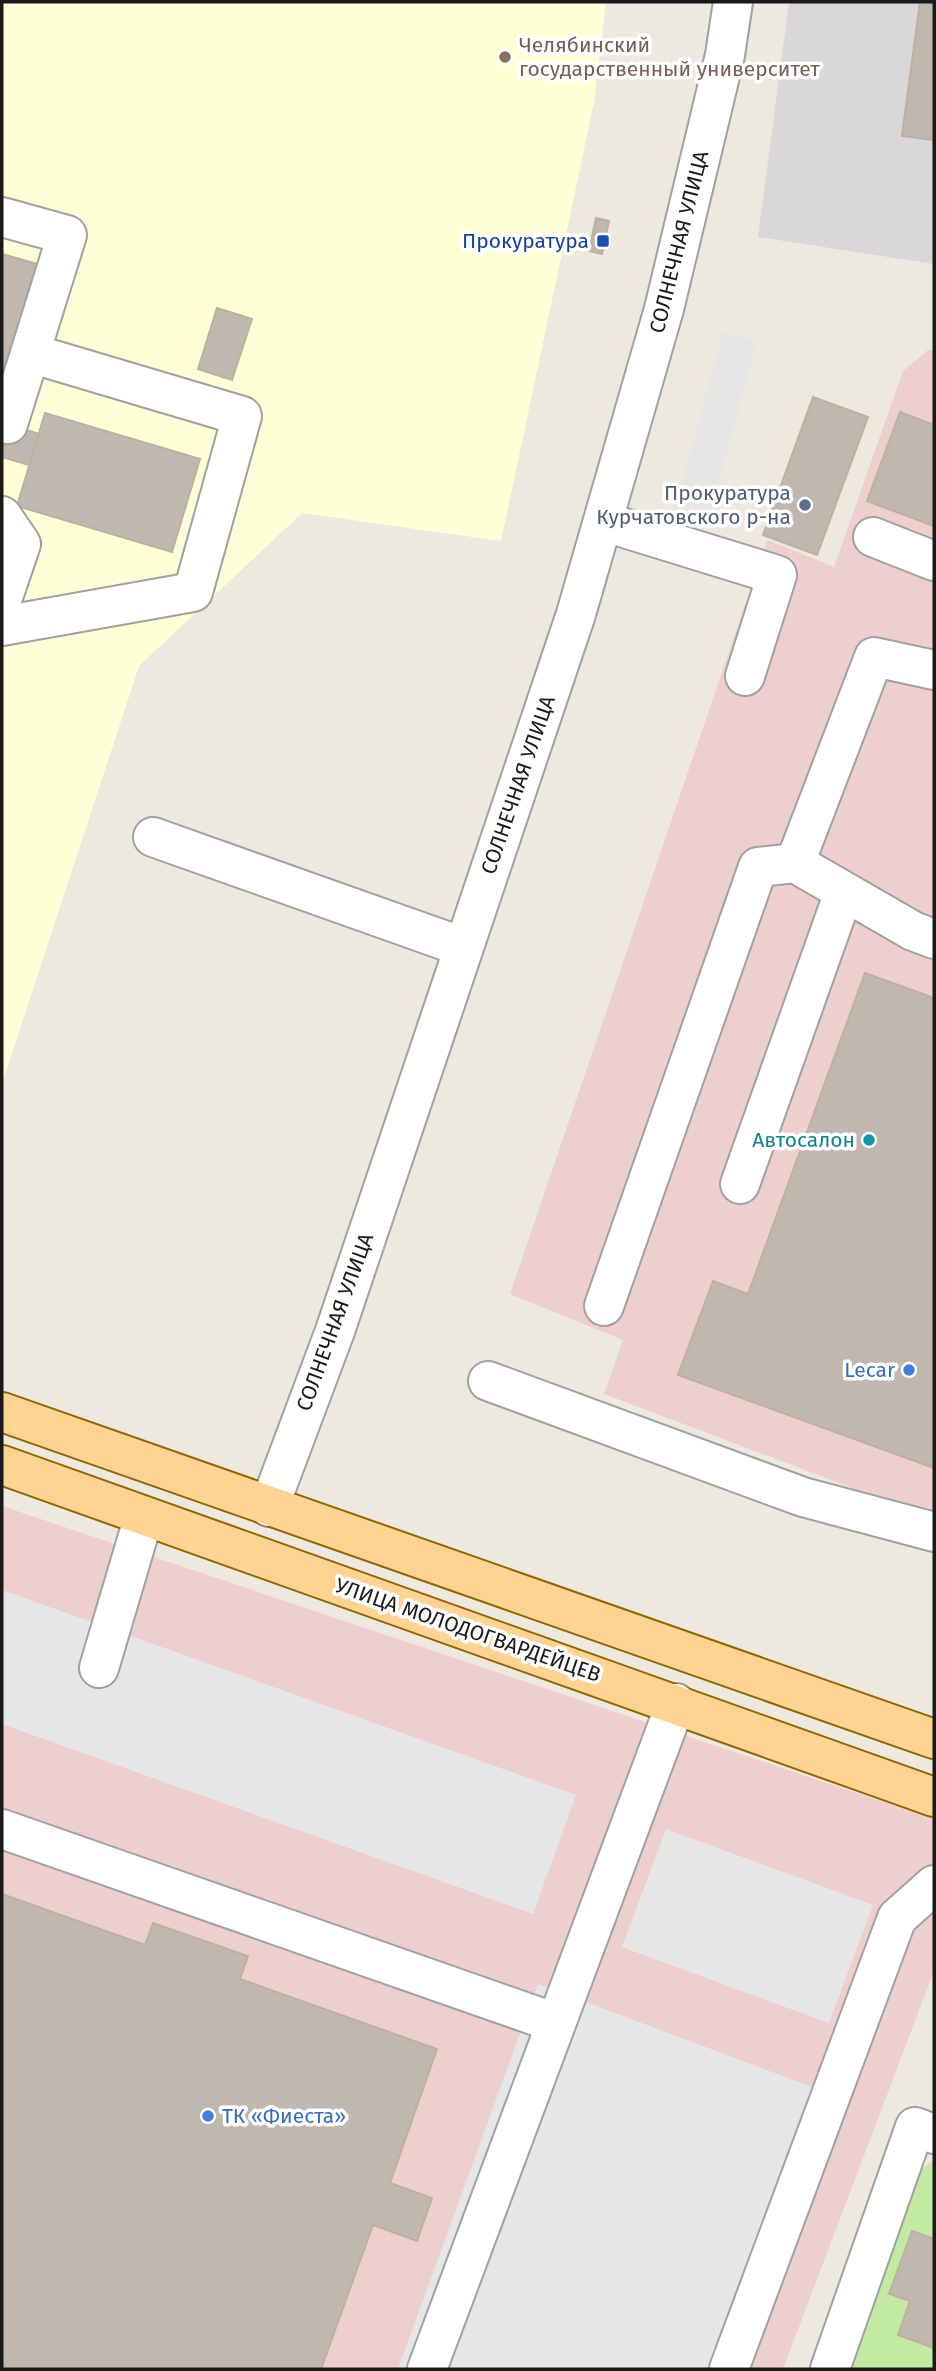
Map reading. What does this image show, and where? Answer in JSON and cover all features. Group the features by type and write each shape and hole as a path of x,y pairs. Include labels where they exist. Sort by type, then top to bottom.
{"main road":[{"path":"2,1412 934,1739"},
{"name":"УЛИЦА МОЛОДОГВАРДЕЙЦЕВ","path":"2,1465 934,1797"},
{"name":"СОЛНЕЧНАЯ УЛИЦА","path":"254,1555 269,1507"}],"street":[{"name":"СОЛНЕЧНАЯ УЛИЦА","path":"269,1507 335,1331 605,522 664,309 725,55 733,2"},
{"path":"2,217 67,235 8,424"},
{"path":"2,626 193,592 242,416 30,353"},
{"path":"2,516 21,544 2,600"},
{"path":"605,522 776,575 745,676"},
{"path":"873,537 934,561"},
{"path":"795,863 874,657 934,670"},
{"path":"153,837 463,947"},
{"path":"604,1306 758,867 795,863 913,931 934,939"},
{"path":"740,1184 844,892"},
{"path":"488,1381 803,1497 934,1532"},
{"path":"99,1668 144,1516"},
{"path":"427,2369 676,1703"},
{"path":"2,1829 556,2023"},
{"path":"729,2369 897,1918 934,1885"},
{"path":"830,2369 915,2127 934,2134"}],"shaded area":[{"path":"2,2 606,2 594,102 501,541 302,513 139,666 2,1084"},
{"path":"789,2 934,2 934,264 758,237"},
{"path":"723,332 757,341 704,537 670,528"},
{"path":"928,350 934,350 934,1519 604,1394 623,1340 510,1294 767,540 834,567 903,371"},
{"path":"2,1506 934,1819 934,1971 783,2369 2,2369"},
{"path":"2,1590 576,1795 533,1914 2,1724"},
{"path":"666,1829 873,1905 829,2023 622,1947"},
{"path":"538,1984 841,2098 744,2369 398,2369"}],"green space":[{"path":"934,2160 934,2239 912,2232 889,2294 910,2301 898,2335 934,2348 934,2369 844,2369 919,2171"}],"building":[{"path":"920,2 934,2 934,140 902,136"},
{"path":"596,218 609,221 602,254 589,251"},
{"path":"2,254 41,265 2,395"},
{"path":"217,308 252,319 232,380 198,369"},
{"name":"Прокуратура Курчатовского р-на","path":"813,397 868,417 817,555 763,535"},
{"path":"900,412 934,425 934,526 867,501"},
{"path":"45,413 200,459 172,552 17,506"},
{"path":"2,422 39,434 29,465 2,457"},
{"name":"Автосалон","path":"865,973 934,998 934,1468 678,1375 713,1281 748,1294"},
{"name":"ТК «Фиеста»","path":"2,1894 145,1945 153,1923 248,1956 240,1979 437,2049 390,2183 432,2198 417,2241 373,2225 321,2369 2,2369"},
{"path":"912,2231 934,2239 934,2348 898,2335 910,2301 889,2294"}],"place":[{"name":"Челябинский государственный университет","path":"505,57"},
{"name":"Прокуратура","path":"603,241"},
{"name":"Прокуратура Курчатовского р-на","path":"805,505"},
{"name":"Автосалон","path":"869,1140"},
{"name":"Lecar","path":"909,1370"},
{"name":"ТК «Фиеста»","path":"208,2116"}]}
